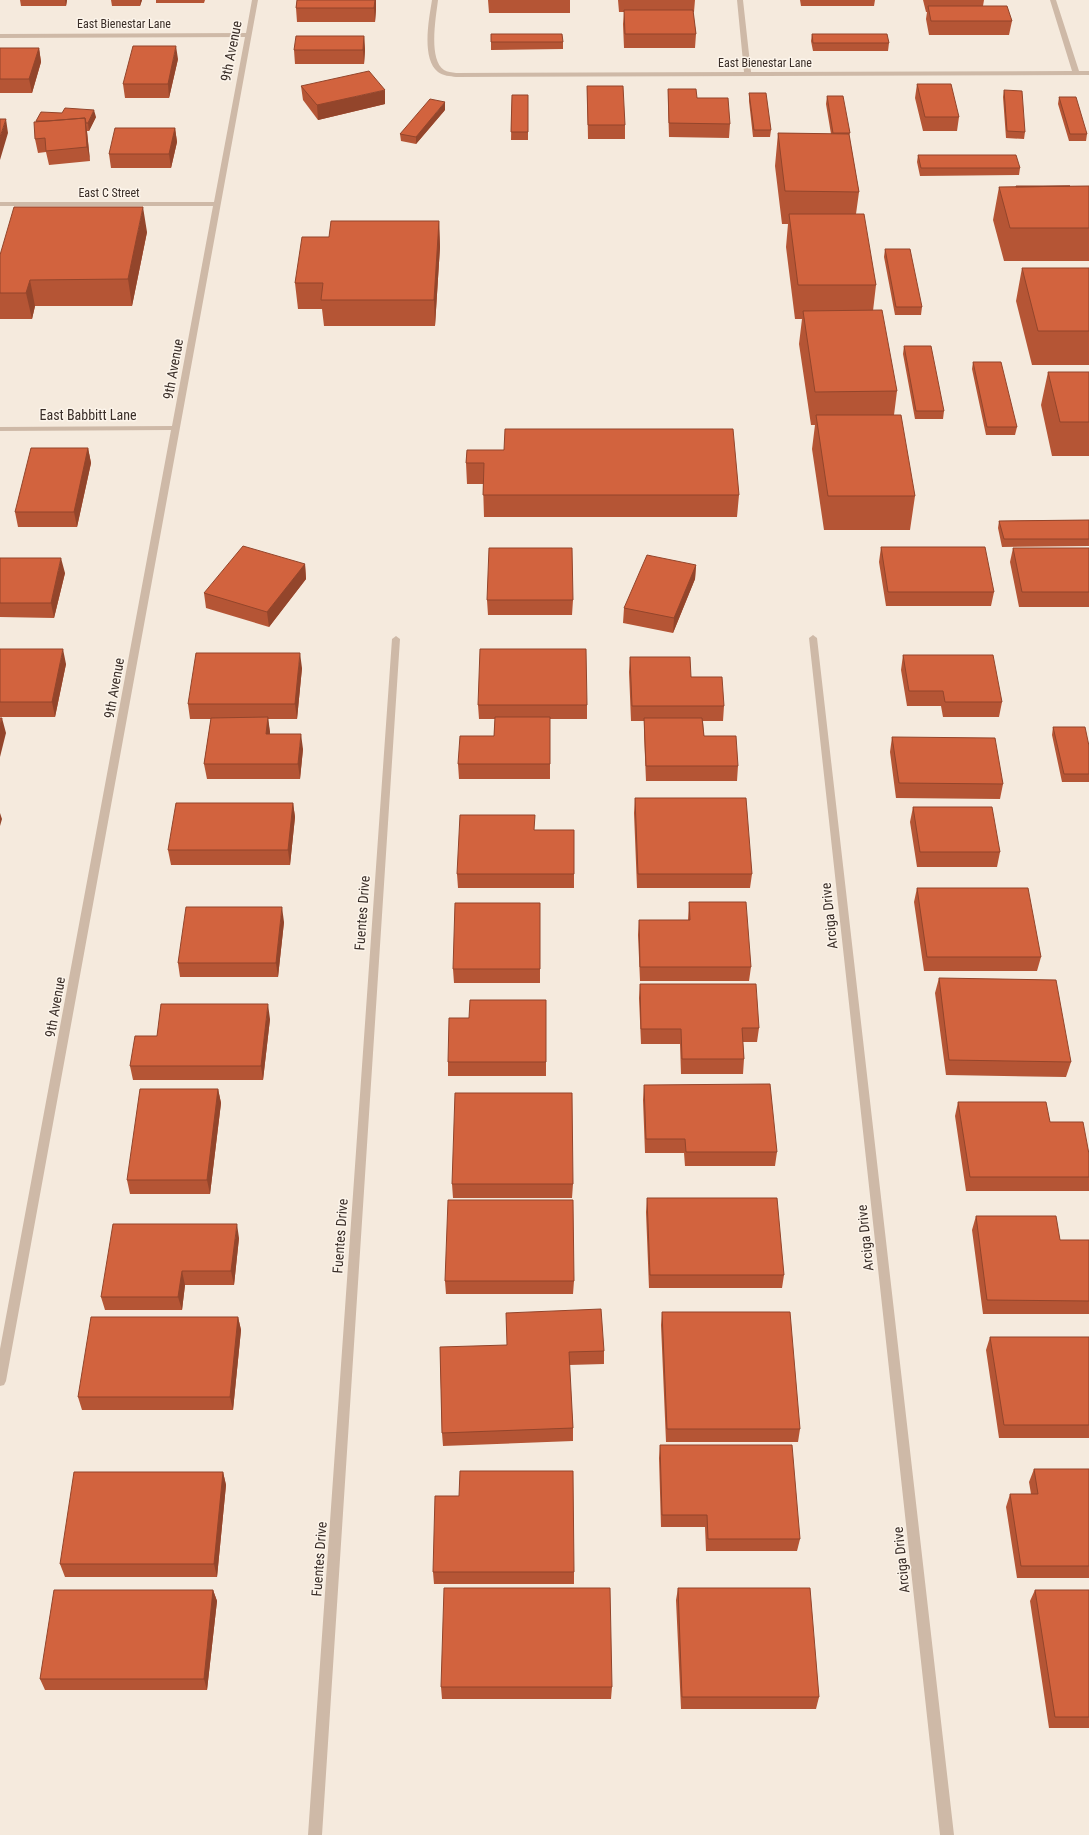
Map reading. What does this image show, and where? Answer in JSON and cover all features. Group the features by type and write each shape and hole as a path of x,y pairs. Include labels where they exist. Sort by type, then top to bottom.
{"street":[{"name":"9th Avenue","path":"0,1381 255,0"},
{"name":"East Bienestar Lane","path":"434,0 432,42 433,61 442,72 456,75 1089,73"},
{"path":"740,0 748,74"},
{"path":"1053,0 1076,73"},
{"name":"East Bienestar Lane","path":"0,36 248,35"},
{"name":"East C Street","path":"0,204 217,204"},
{"name":"East Babbitt Lane","path":"0,429 176,428"},
{"name":"Arciga Drive","path":"813,638 947,1835"},
{"name":"Fuentes Drive","path":"315,1835 396,639"}],"building":[{"path":"297,0 375,0 374,8 296,8"},
{"path":"928,6 1007,6 1012,21 931,21"},
{"path":"624,10 693,10 696,34 625,34"},
{"path":"491,34 562,34 563,42 491,42"},
{"path":"812,34 887,34 889,43 813,43"},
{"path":"296,36 364,36 363,50 294,50"},
{"path":"133,46 176,46 168,84 123,84"},
{"path":"0,48 39,48 29,79 0,79"},
{"path":"369,71 385,90 317,105 301,86"},
{"path":"917,84 951,84 959,117 925,117"},
{"path":"587,86 623,86 625,125 588,125"},
{"path":"668,89 696,89 697,98 728,98 730,124 669,123"},
{"path":"1004,90 1022,91 1025,132 1007,131"},
{"path":"749,93 766,93 771,130 754,130"},
{"path":"512,95 528,95 528,132 511,132"},
{"path":"827,96 843,96 850,133 833,133"},
{"path":"1059,97 1076,97 1087,134 1070,134"},
{"path":"430,99 445,102 416,137 400,134"},
{"path":"65,108 94,110 88,123 86,123 85,118 36,121 41,112 62,113"},
{"path":"85,118 87,147 46,151 45,138 35,139 34,122"},
{"path":"0,119 6,119 0,137"},
{"path":"115,128 175,128 169,154 109,154"},
{"path":"778,133 849,134 859,192 785,191"},
{"path":"918,155 1016,155 1020,168 921,168"},
{"path":"1016,186 1070,186 1016,187"},
{"path":"1089,186 1089,228 1010,228 999,187"},
{"path":"14,207 143,207 128,279 30,280 26,293 0,293 0,255"},
{"path":"789,214 864,214 876,285 798,285"},
{"path":"331,221 439,221 434,300 321,300 323,283 295,283 302,237 329,237"},
{"path":"885,249 910,249 922,307 896,307"},
{"path":"1022,268 1089,268 1089,331 1038,331"},
{"path":"882,310 897,391 815,392 803,311"},
{"path":"904,346 931,346 944,411 916,411"},
{"path":"973,362 1001,362 1017,427 987,427"},
{"path":"1048,372 1089,372 1089,422 1060,422"},
{"path":"816,415 901,415 915,496 828,496"},
{"path":"505,429 733,429 739,495 483,495 484,463 466,463 467,450 504,450"},
{"path":"31,448 88,448 74,512 15,512"},
{"path":"1089,520 1089,539 1004,539 999,521"},
{"path":"243,546 305,564 267,612 204,593"},
{"path":"881,547 985,547 994,592 888,592"},
{"path":"489,548 572,548 573,600 487,600"},
{"path":"1013,548 1089,548 1089,592 1022,592"},
{"path":"647,555 696,565 674,618 624,608"},
{"path":"0,558 61,558 51,603 0,603"},
{"path":"0,649 63,649 52,702 0,702"},
{"path":"480,649 586,649 587,705 478,705"},
{"path":"196,653 300,653 295,704 188,704"},
{"path":"903,655 993,655 1002,702 945,702 943,691 909,691"},
{"path":"630,657 690,657 691,677 722,677 724,706 632,706"},
{"path":"268,717 266,734 301,734 298,764 204,764 211,718"},
{"path":"495,717 550,717 550,764 458,764 460,736 494,736"},
{"path":"644,718 702,718 704,736 736,736 738,766 646,766"},
{"path":"1053,727 1085,727 1089,746 1089,774 1064,774"},
{"path":"892,737 995,738 1003,784 899,783"},
{"path":"635,798 746,798 752,874 638,874"},
{"path":"176,803 293,803 288,850 168,850"},
{"path":"913,807 992,807 1000,852 920,852"},
{"path":"460,815 535,815 534,830 574,830 574,874 457,874"},
{"path":"917,888 1028,888 1041,957 927,957"},
{"path":"689,902 746,902 751,967 640,967 639,920 690,920"},
{"path":"455,903 540,903 540,969 453,969"},
{"path":"186,907 282,907 276,963 178,963"},
{"path":"939,978 1056,980 1071,1062 949,1060"},
{"path":"640,984 756,984 759,1028 742,1028 744,1059 682,1059 681,1029 641,1029"},
{"path":"470,1000 546,1000 546,1062 448,1062 449,1018 469,1018"},
{"path":"161,1004 268,1004 261,1066 130,1066 135,1036 157,1036"},
{"path":"770,1084 777,1152 686,1152 685,1139 646,1139 644,1085"},
{"path":"140,1089 218,1089 207,1180 127,1180"},
{"path":"455,1093 572,1093 573,1184 452,1184"},
{"path":"958,1102 1046,1102 1050,1122 1083,1122 1089,1154 1089,1177 970,1177"},
{"path":"647,1198 777,1198 784,1275 650,1275"},
{"path":"448,1200 573,1200 574,1281 445,1281"},
{"path":"976,1216 1056,1216 1060,1240 1089,1240 1089,1301 987,1300"},
{"path":"113,1224 237,1224 231,1271 182,1271 178,1297 101,1297"},
{"path":"601,1309 604,1351 569,1352 573,1428 442,1433 440,1347 507,1345 506,1313"},
{"path":"662,1312 790,1312 800,1429 667,1429"},
{"path":"91,1317 238,1317 230,1397 78,1397"},
{"path":"990,1337 1089,1337 1089,1425 1004,1425"},
{"path":"660,1445 792,1445 800,1539 708,1539 707,1515 662,1515"},
{"path":"1034,1469 1089,1469 1089,1566 1021,1566 1010,1494 1038,1494"},
{"path":"460,1471 573,1471 574,1572 433,1572 435,1496 459,1496"},
{"path":"74,1472 223,1472 214,1564 60,1564"},
{"path":"444,1588 610,1588 612,1687 441,1687"},
{"path":"678,1588 810,1588 819,1697 682,1697"},
{"path":"54,1590 213,1590 204,1679 40,1679"},
{"path":"1035,1590 1089,1590 1089,1717 1055,1717"}]}
